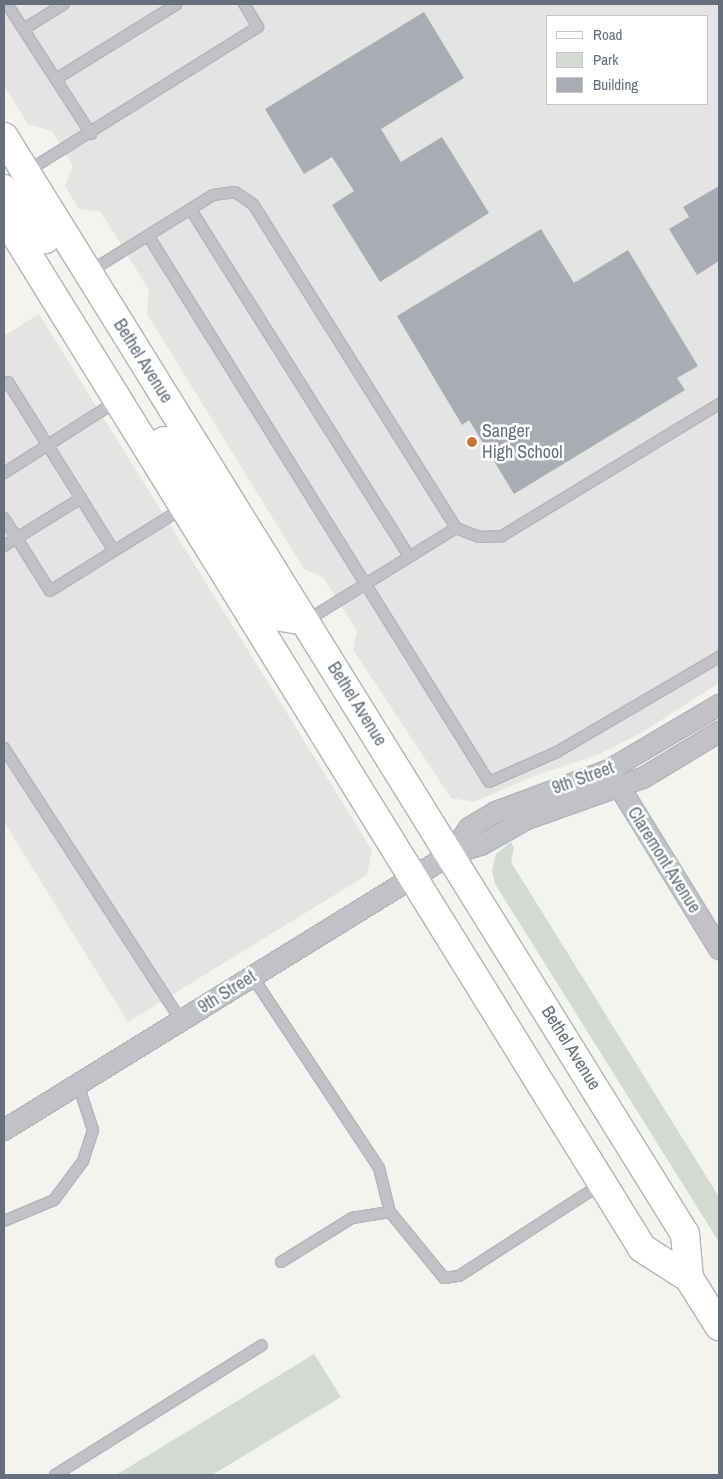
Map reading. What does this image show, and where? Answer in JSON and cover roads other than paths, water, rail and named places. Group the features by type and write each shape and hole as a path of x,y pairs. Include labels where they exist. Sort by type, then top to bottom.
{"main road":[{"name":"Bethel Avenue","path":"4,137 15,168 88,272 686,1234 689,1278"},
{"path":"4,189 28,211 113,347 172,407"},
{"name":"Bethel Avenue","path":"4,216 414,876 642,1248 689,1278 719,1326"},
{"path":"121,404 168,444 273,608 282,617 305,621"}],"street":[{"name":"9th Street","path":"451,854 469,828 496,812 609,770 719,705"},
{"name":"9th Street","path":"4,1130 451,854 481,845 527,819 620,788 666,766 719,732"},
{"name":"Claremont Avenue","path":"609,770 719,949"}],"lane":[{"path":"7,4 91,134"},
{"path":"24,29 64,4"},
{"path":"56,79 177,4"},
{"path":"15,168 91,134 258,26 244,4"},
{"path":"88,272 214,196 235,192 253,204 456,528 479,537 502,536 719,404"},
{"path":"191,210 409,556"},
{"path":"148,236 489,782 557,752 719,657"},
{"path":"4,385 8,382 114,552"},
{"path":"4,473 48,445 121,404"},
{"path":"4,546 81,498"},
{"path":"4,518 50,591 185,507"},
{"path":"305,621 456,528"},
{"path":"4,748 181,1020"},
{"path":"252,976 379,1168 390,1212 444,1278 459,1276 602,1183"},
{"path":"4,1221 54,1200 83,1161 93,1130 78,1084"},
{"path":"282,1262 352,1218 390,1212"},
{"path":"55,1475 262,1345"}],"place":[{"name":"Sanger High School","path":"472,442"}]}
